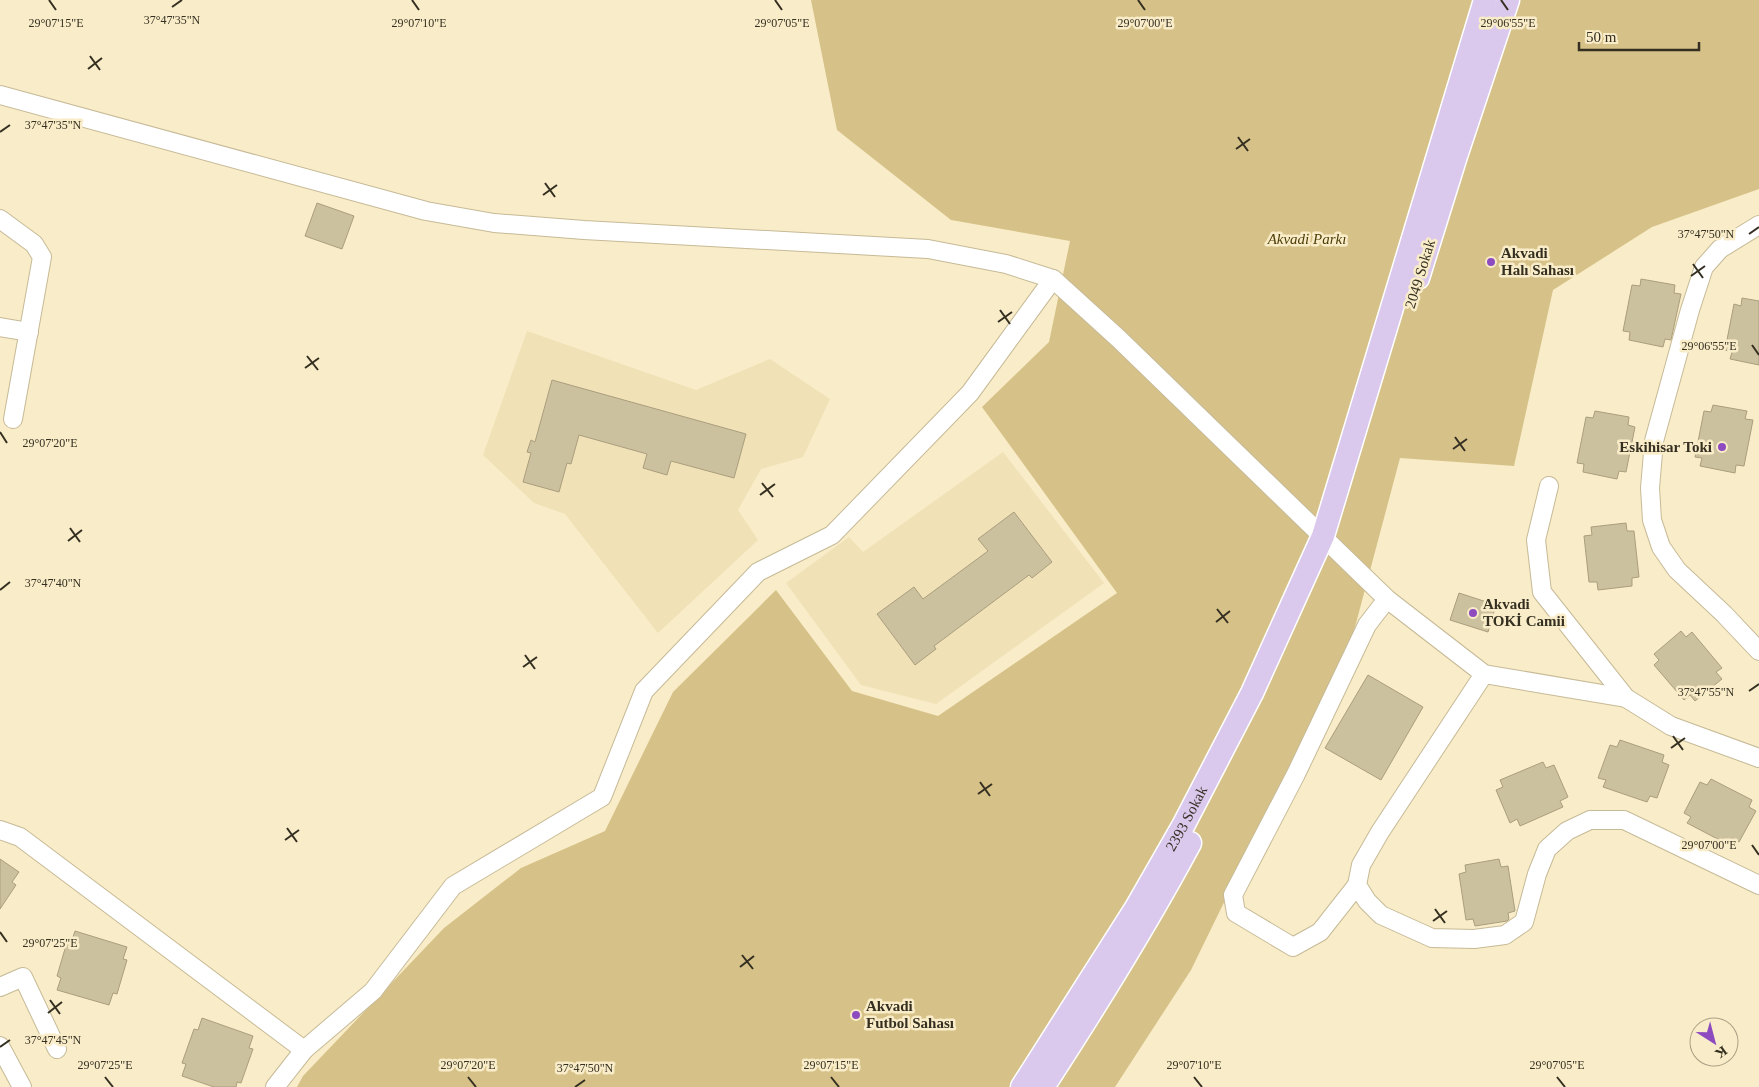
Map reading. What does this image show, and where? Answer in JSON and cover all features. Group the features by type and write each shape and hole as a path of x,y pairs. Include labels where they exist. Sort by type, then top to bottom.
{"main road":[{"name":"2049 Sokak","path":"1329,542 1485,0"},
{"name":"2049 Sokak","path":"1329,542 1508,0"},
{"name":"2393 Sokak","path":"1022,1087 1136,908 1183,826 1329,542"},
{"name":"2393 Sokak","path":"1043,1087 1104,991 1170,880 1244,736 1329,542"}],"street":[{"path":"0,95 426,211 494,223 584,230 928,249 1006,264 1054,279 1126,346 1387,599 1484,674 1626,698"},
{"path":"0,219 34,244 42,257 13,419"},
{"path":"1759,225 1720,248 1704,267 1690,310 1654,441 1650,488 1652,520 1661,547 1677,570 1724,614 1759,651"},
{"path":"275,1087 304,1050 373,991 453,886 602,797 644,691 758,572 832,535 970,394 1054,279"},
{"path":"0,327 28,332"},
{"path":"1550,486 1536,540 1542,592 1626,698 1670,726 1759,758"},
{"path":"1387,599 1367,625 1296,774 1233,895 1236,913 1293,947 1320,932 1358,885 1361,865 1380,832 1484,674"},
{"path":"1358,885 1366,901 1381,915 1432,938 1474,939 1505,934 1524,922 1537,874 1547,849 1567,831 1590,820 1624,820 1759,885"},
{"path":"0,830 20,837 304,1050"},
{"path":"0,987 23,977 56,1050"},
{"path":"0,1046 22,1087"}],"shaded area":[{"path":"527,331 696,390 770,359 830,399 803,457 761,469 738,510 758,540 658,633 565,514 534,503 483,455"},
{"path":"1003,452 1104,583 936,704 861,685 786,583 849,537 863,552"}],"green space":[{"name":"Akvadi Parkı","path":"811,0 1759,0 1759,189 1652,227 1553,290 1514,466 1400,458 1351,642 1191,970 1115,1087 297,1087 303,1076 444,928 521,868 605,831 673,692 776,590 852,691 938,716 1117,593 982,407 1049,342 1070,241 951,220 837,130"}],"building":[{"path":"317,203 354,216 342,249 305,236"},
{"path":"1641,279 1675,285 1674,293 1681,294 1671,340 1665,339 1663,347 1629,340 1630,332 1623,331 1632,285 1640,286"},
{"path":"1742,298 1759,301 1759,365 1730,359 1732,352 1725,350 1734,304 1741,306"},
{"path":"552,380 746,434 734,478 671,461 667,475 643,468 647,454 579,435 571,464 567,463 559,492 523,482 531,453 527,452 531,440 535,442"},
{"name":"Eskihisar Toki","path":"1713,405 1747,411 1745,419 1753,420 1744,466 1736,465 1735,473 1700,466 1702,458 1695,457 1704,411 1711,412"},
{"name":"Eskihisar Toki","path":"1595,411 1629,417 1628,425 1635,427 1626,472 1619,471 1617,479 1583,472 1584,464 1577,463 1586,417 1593,418"},
{"path":"1014,512 1052,562 1032,578 1029,575 934,646 936,649 915,665 877,614 914,587 923,599 988,551 978,539"},
{"path":"1626,523 1627,531 1634,531 1639,577 1632,578 1632,586 1598,590 1597,582 1589,582 1584,536 1592,535 1591,527"},
{"name":"Akvadi TOKİ Camii","path":"1459,593 1496,605 1488,632 1450,620"},
{"path":"1681,631 1686,637 1692,632 1722,668 1716,672 1722,679 1695,701 1690,695 1684,700 1654,665 1659,660 1654,654"},
{"path":"1368,675 1423,707 1381,780 1325,748"},
{"path":"1620,740 1664,755 1662,762 1669,765 1657,798 1650,796 1647,802 1603,787 1606,780 1598,778 1610,745 1617,747"},
{"path":"1543,762 1546,768 1554,765 1568,797 1560,801 1563,807 1520,826 1517,819 1510,823 1496,790 1503,787 1500,780"},
{"path":"1711,779 1752,800 1749,807 1756,811 1739,842 1732,838 1729,845 1687,823 1691,817 1684,813 1700,782 1707,785"},
{"path":"0,859 19,872 12,882 16,885 0,909"},
{"path":"1499,859 1501,867 1508,866 1515,911 1508,913 1509,919 1507,921 1475,926 1473,919 1466,920 1459,874 1466,872 1465,865"},
{"path":"75,931 127,947 123,959 127,960 117,994 113,993 109,1005 57,990 61,978 57,976 67,942 71,943"},
{"path":"202,1018 253,1036 249,1048 253,1049 241,1083 237,1082 236,1087 214,1087 182,1076 186,1064 182,1063 194,1029 198,1030"}],"place":[{"name":"Akvadi Halı Sahası","path":"1491,262"},
{"name":"Eskihisar Toki","path":"1722,447"},
{"name":"Akvadi TOKİ Camii","path":"1473,613"},
{"name":"Akvadi Futbol Sahası","path":"856,1015"}]}
